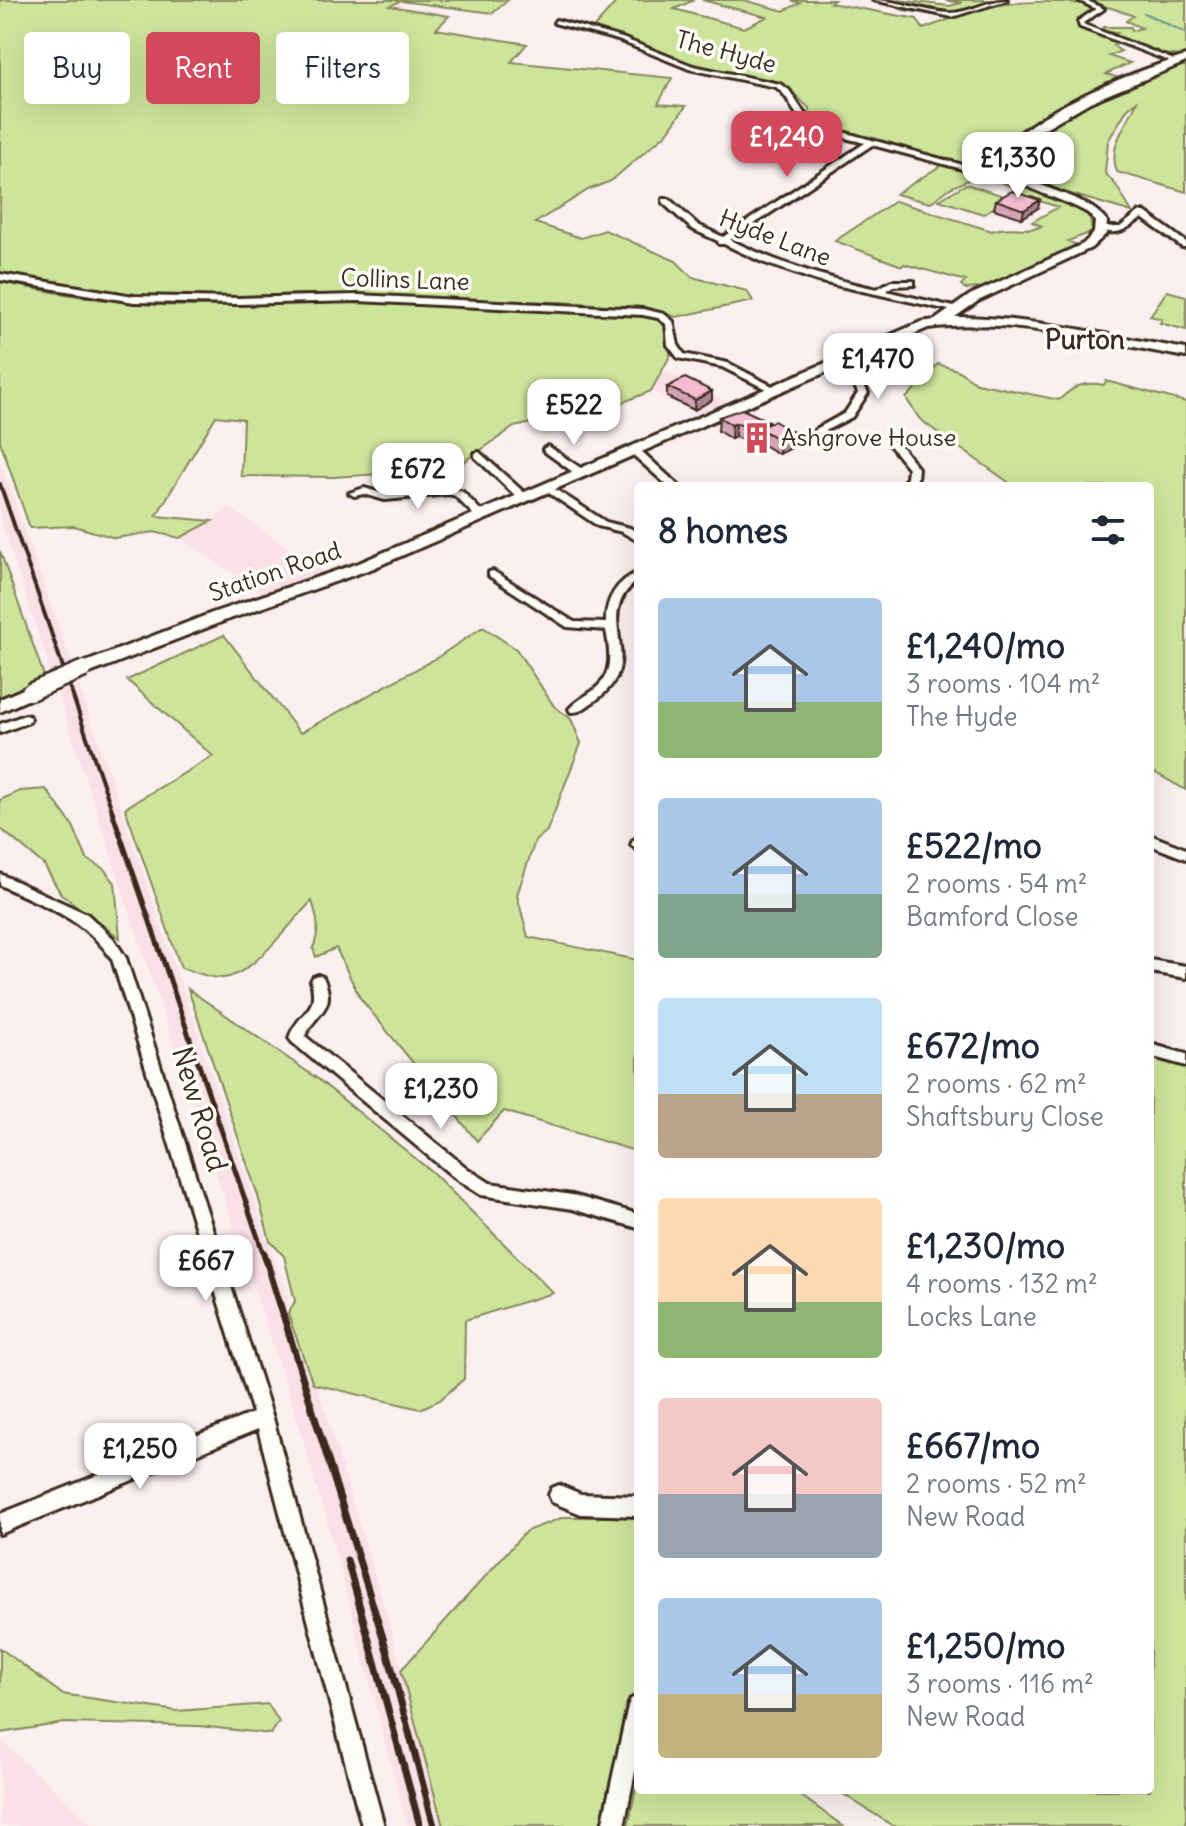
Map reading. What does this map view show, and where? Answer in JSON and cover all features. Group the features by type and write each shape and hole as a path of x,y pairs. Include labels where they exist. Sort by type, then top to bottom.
{"street":[{"path":"876,0 952,15 1004,0"},
{"path":"1081,0 1101,9 1080,22 1082,26 1181,60"},
{"name":"The Hyde","path":"556,22 620,39 691,68 778,85 787,91 795,109 811,124 974,170 1010,170"},
{"path":"939,323 955,310 1008,281 1087,246 1096,240 1102,229 1098,216 1084,205 1026,181 1010,170 1005,163 1004,152 1022,135 1067,109 1181,60"},
{"path":"722,242 870,143"},
{"name":"Hyde Lane","path":"666,201 688,222 722,242 809,276 955,310"},
{"path":"1102,229 1122,229 1142,214 1185,245"},
{"name":"Collins Lane","path":"0,277 134,299 239,301 358,298 651,313 670,323 673,345 681,356 725,365 773,389"},
{"path":"879,292 891,284 911,283"},
{"path":"955,310 986,323"},
{"path":"939,323 986,323 1094,335 1186,353"},
{"name":"Station Road","path":"0,706 206,621 345,574 827,366 918,328 939,323"},
{"path":"819,431 849,415 863,393 856,382 827,366"},
{"path":"893,443 911,463 914,473 907,482"},
{"path":"548,449 581,473"},
{"path":"634,450 670,482"},
{"path":"479,455 524,498"},
{"path":"547,487 602,524 634,535"},
{"path":"354,493 364,491 385,497 450,491 459,494 481,516"},
{"path":"493,574 571,625 611,627"},
{"path":"575,709 602,689 612,677 611,609 617,595 634,578"},
{"path":"0,729 25,719"},
{"path":"1154,842 1186,854"},
{"name":"New Road","path":"0,879 64,906 96,926 119,958 264,1418 373,1826"},
{"path":"1154,967 1186,972"},
{"path":"318,981 323,992 321,1002 317,1012 298,1031 297,1038 462,1174 487,1190 572,1202 634,1220"},
{"path":"1154,1051 1186,1060"},
{"path":"0,1524 264,1418"},
{"path":"559,1495 581,1504 634,1506"},
{"path":"613,1826 634,1725"}],"shaded area":[{"path":"661,369 729,403 704,415 651,391"},
{"path":"0,462 74,670 322,1401 392,1632 443,1826 407,1826 342,1575 296,1416 0,518"},
{"path":"228,507 331,576 269,597 180,538 212,521"},
{"path":"0,1739 94,1826 0,1826"}],"green space":[{"path":"0,0 508,0 493,13 400,1 390,6 449,16 436,29 527,44 511,62 672,78 658,104 686,106 666,134 611,181 588,190 535,223 581,238 605,230 676,261 692,277 747,291 753,301 676,317 652,309 583,303 303,294 191,298 123,295 0,273"},
{"path":"618,0 694,0 674,9 744,28 767,17 702,0 743,0 784,11 800,3 791,0 834,0 830,3 917,19 923,29 953,18 903,10 896,7 899,0 949,6 962,3 944,0 997,0 982,9 1039,2 1096,6 1096,12 1077,23 1120,43 1113,46 1121,51 1109,56 1130,63 1106,74 1133,82 1180,64 1186,67 1186,192 1117,172 1117,144 1137,101 1128,108 1108,141 1105,173 1132,212 1051,188 1013,169 974,168 977,176 950,188 930,203 896,194 946,162 819,127 809,119 809,108 777,82 694,67 594,27"},
{"path":"1084,0 1186,0 1186,56 1156,54 1158,51 1112,35 1117,33 1104,31 1103,27 1131,27 1131,31 1142,28 1126,21 1133,16"},
{"path":"992,171 1027,183 1082,211 1090,217 1092,232 1068,241 1079,246 989,287 966,289 961,285 966,281 904,264 902,266 835,241 895,201 992,231 1037,228 1042,226 1032,222 1058,207 1012,192 1017,189 990,177 988,173"},
{"path":"966,184 1010,198 983,214 939,200"},
{"path":"0,282 96,299 169,306 364,301 650,317 665,322 670,329 670,356 651,391 621,403 514,427 459,465 445,470 333,477 241,476 243,419 216,416 156,516 212,521 180,538 154,532 115,538 74,526 30,528 0,441"},
{"path":"1167,291 1186,296 1186,330 1160,323 1162,319 1150,316"},
{"path":"938,364 957,370 977,383 1059,400 1079,386 1104,385 1106,381 1186,402 1186,790 1154,772 1154,482 1008,482 919,418 906,398"},
{"path":"0,551 44,676 0,698"},
{"path":"483,627 516,649 554,706 571,719 581,743 547,831 535,841 517,895 528,937 634,959 634,1151 504,1111 477,1141 360,998 336,948 316,957 313,948 317,925 312,901 259,958 235,975 218,978 181,968 125,808 213,756 127,680 224,635 300,733 435,659"},
{"path":"46,789 73,826 87,859 104,869 115,883 120,938 61,894 44,865 0,828 0,800 20,791"},
{"path":"188,989 318,1079 432,1172 553,1293 465,1320 464,1379 440,1400 420,1409 313,1384 288,1314 295,1301 284,1256 270,1241 258,1196"},
{"path":"1154,1059 1186,1067 1186,1826 893,1826 843,1794 1154,1794"},
{"path":"564,1517 634,1517 634,1730 624,1727 603,1826 443,1826 401,1670 526,1531"},
{"path":"0,1648 62,1694 177,1711 268,1704 279,1722 271,1734 199,1726 64,1723 0,1733"},
{"path":"635,1794 799,1794 843,1826 628,1826"}],"building":[{"path":"1012,191 1040,200 1024,210 996,200"},
{"path":"685,378 712,391 695,400 667,387"},
{"path":"742,409 768,421 751,429 736,423 732,425 719,417"},
{"path":"774,421 795,433 780,440 759,428"}],"waterway":[{"path":"1144,13 1186,33"}],"railway":[{"path":"0,484 113,813"},
{"path":"112,811 264,1255"},
{"path":"264,1253 388,1654 434,1826"},
{"path":"347,1560 420,1826"}],"place":[{"name":"Ashgrove House","path":"757,438"}],"district":[{"name":"Purton","path":"1085,340"}]}
